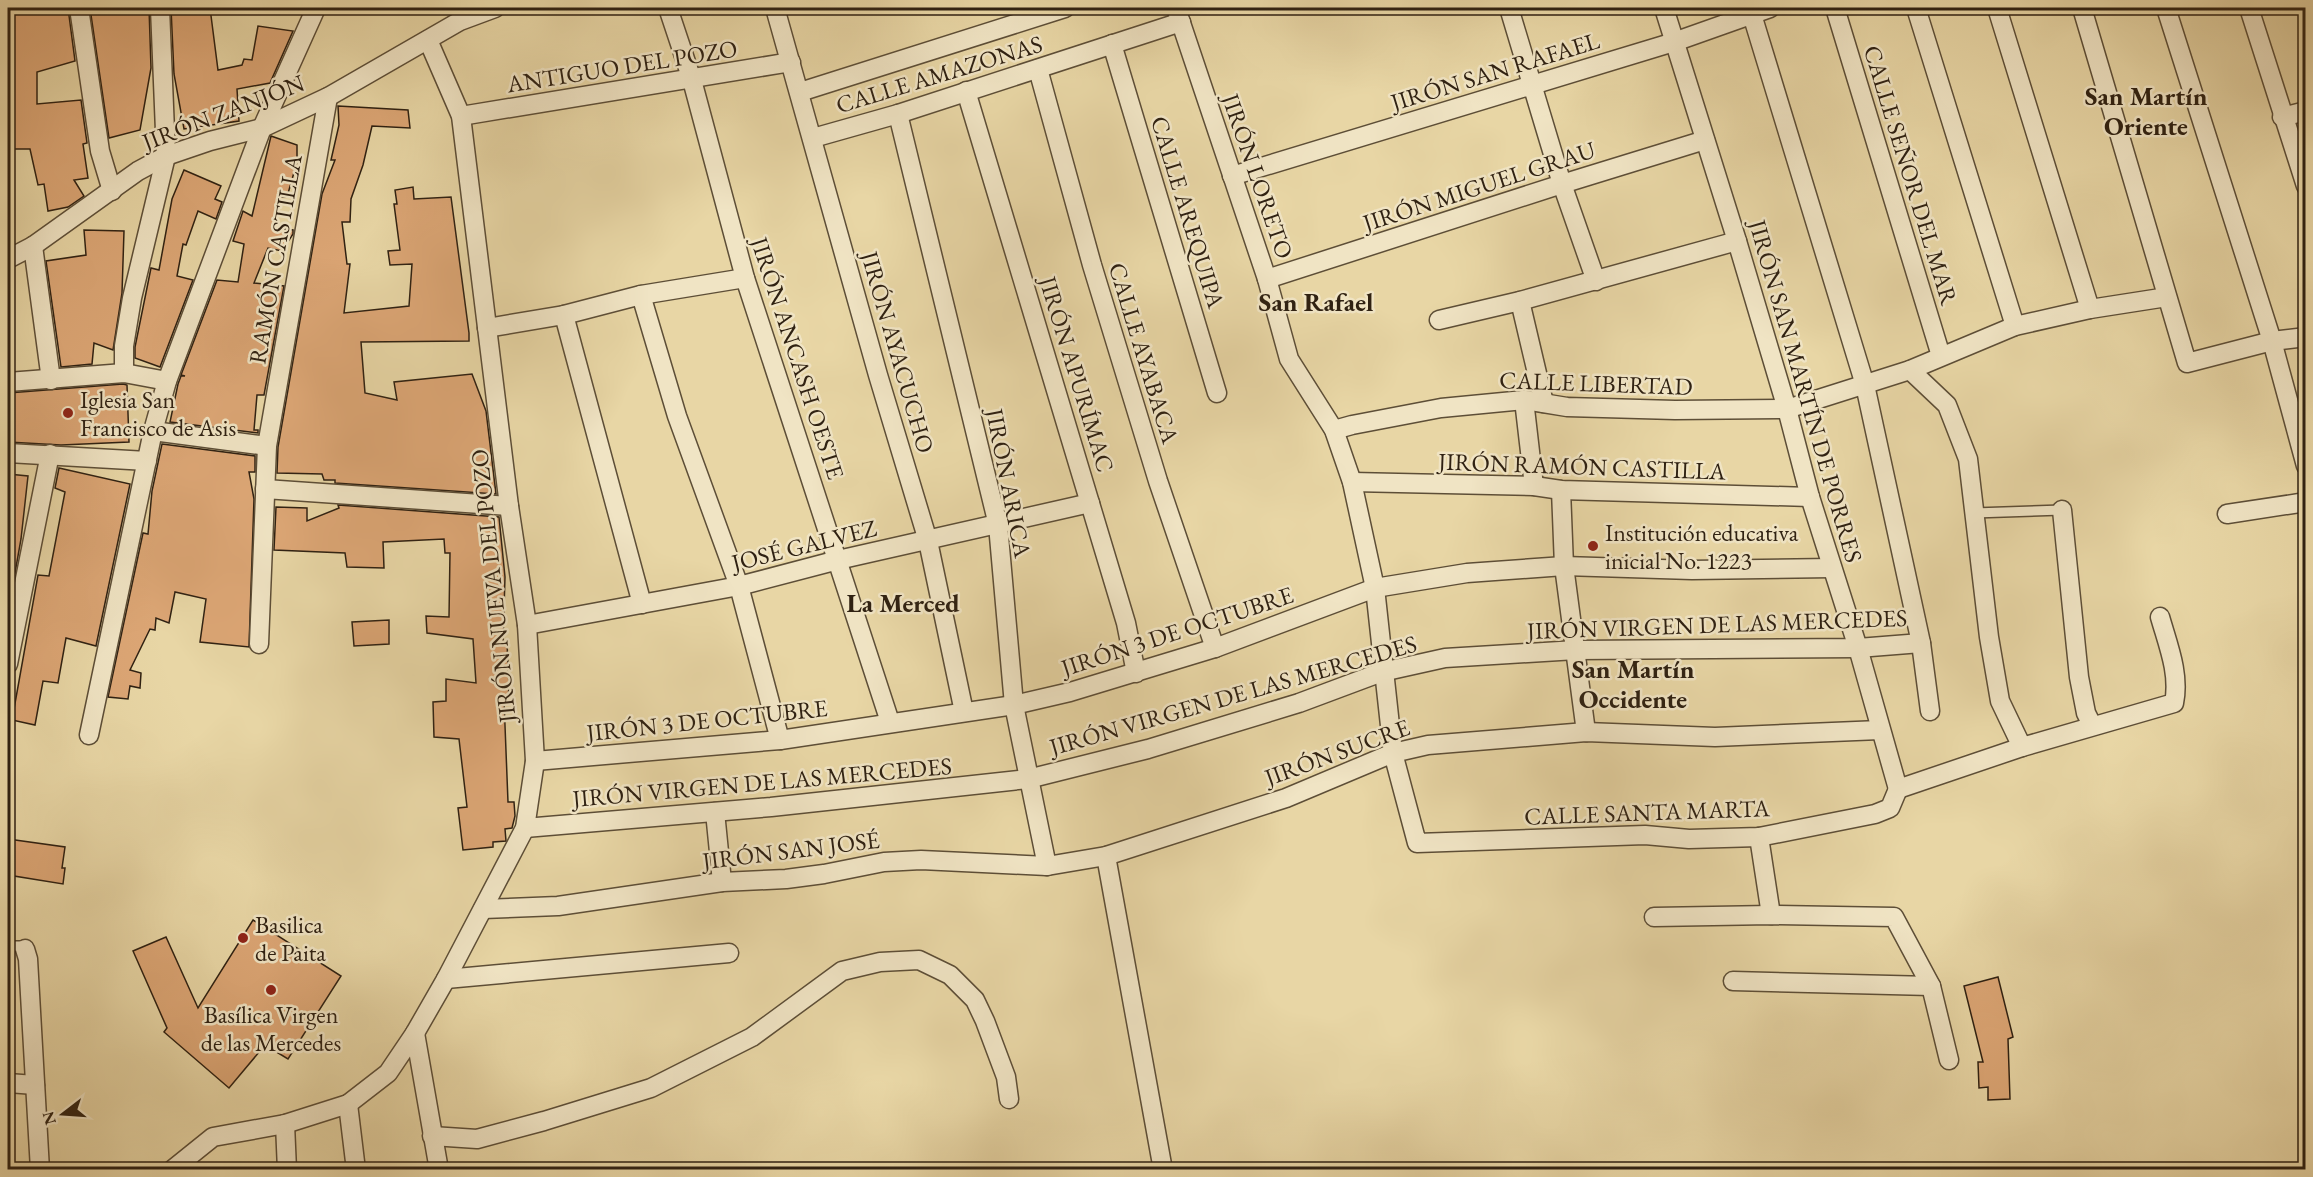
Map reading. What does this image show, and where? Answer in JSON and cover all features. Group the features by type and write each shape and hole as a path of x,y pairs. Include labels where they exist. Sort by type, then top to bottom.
{"street":[{"path":"80,8 100,151 112,191"},
{"path":"124,373 124,346 132,298 166,156 160,8"},
{"path":"89,735 153,431 167,381 262,128 316,8"},
{"name":"JIRÓN ZANJÓN","path":"8,259 33,246 138,171 166,156 210,141 262,128 328,97 460,21 495,8"},
{"name":"JIRÓN ANCASH OESTE","path":"668,8 692,80 746,278 890,722"},
{"name":"JIRÓN AYACUCHO","path":"775,8 878,375 928,541 964,712"},
{"path":"800,92 1065,8"},
{"path":"1509,8 1562,184 1596,281"},
{"name":"JIRÓN SAN MARTÍN DE PORRES","path":"1664,8 1737,241 1787,409 1810,497 1858,648 1898,789"},
{"name":"JIRÓN SAN RAFAEL","path":"1232,176 1674,42 1751,10 1770,8"},
{"name":"CALLE SEÑOR DEL MAR","path":"1835,8 1941,356"},
{"path":"1916,8 2015,326"},
{"path":"1997,8 2090,309"},
{"path":"2082,8 2187,363 2271,341 2306,337"},
{"path":"2166,8 2271,341 2306,466"},
{"path":"2249,8 2306,186"},
{"path":"1751,10 1865,385 1921,643 1930,711"},
{"name":"CALLE AMAZONAS","path":"813,138 898,114 1113,44 1178,15"},
{"name":"JIRÓN LORETO","path":"1178,15 1267,279 1289,359 1334,430 1352,482 1375,588 1393,753 1417,843"},
{"name":"JIRÓN NUEVA DEL POZO","path":"172,1170 213,1137 285,1124 348,1104 388,1073 415,1033 446,979 525,828 535,761 527,625 509,506 461,116 428,40"},
{"name":"CALLE AREQUIPA","path":"1113,44 1217,393"},
{"name":"ANTIGUO DEL POZO","path":"461,116 791,62"},
{"name":"CALLE AYABACA","path":"1038,69 1092,265 1158,481 1215,648"},
{"name":"JIRÓN APURÍMAC","path":"966,90 1126,623 1136,674"},
{"name":"RAMÓN CASTILLA","path":"259,644 267,446 328,97"},
{"path":"2283,117 2306,111"},
{"name":"JIRÓN ARICA","path":"898,114 998,525 1014,705 1047,866"},
{"name":"JIRÓN MIGUEL GRAU","path":"1267,279 1706,140"},
{"path":"1439,320 1596,281 1737,241"},
{"path":"33,246 51,380"},
{"path":"487,328 564,315 642,295 746,278"},
{"path":"642,295 677,416 739,586 780,740"},
{"name":"CALLE LIBERTAD","path":"1334,430 1441,408 1524,399 1567,407 1675,410 1787,409 1910,370 2015,326 2090,309 2168,297"},
{"path":"1520,301 1544,403"},
{"path":"564,315 642,604"},
{"path":"1910,370 1947,405 1968,459 1989,637 2000,701 2022,747"},
{"path":"8,382 124,373 167,381"},
{"path":"1524,399 1534,486"},
{"path":"153,431 267,446"},
{"path":"8,453 147,461"},
{"path":"8,663 50,454"},
{"name":"JIRÓN RAMÓN CASTILLA","path":"1352,482 1534,486 1561,490 1810,497"},
{"path":"265,489 509,506"},
{"path":"1561,490 1564,566 1586,732"},
{"path":"2228,514 2306,501"},
{"name":"JOSÉ GALVEZ","path":"527,625 739,586 838,560 1090,503"},
{"path":"2062,510 2079,677 2086,713 2092,725"},
{"name":"JIRÓN 3 DE OCTUBRE","path":"535,761 780,740 1014,705 1070,693 1136,674 1215,648 1375,588 1467,573 1564,566 1692,570 1832,568"},
{"path":"1898,789 2092,725 2174,703 2177,689 2176,677 2160,617"},
{"name":"JIRÓN VIRGEN DE LAS MERCEDES","path":"525,828 715,812 1028,779 1224,727 1299,703 1383,672 1455,657 1576,650 1858,648 1921,643"},
{"name":"JIRÓN SUCRE","path":"1106,856 1286,798 1393,753 1453,742 1586,732 1714,737 1880,730"},
{"name":"CALLE SANTA MARTA","path":"1417,843 1645,835 1689,839 1759,837 1875,814 1890,808 1898,789"},
{"path":"715,812 722,882"},
{"path":"1759,837 1771,915"},
{"path":"1106,856 1163,1170"},
{"name":"JIRÓN SAN JOSÉ","path":"483,909 558,906 722,882 786,879 824,874 884,862 1047,866 1106,856"},
{"path":"1654,917 1771,915 1894,917 1931,987 1949,1060"},
{"path":"20,951 35,1085 40,1170"},
{"path":"446,979 729,953"},
{"path":"432,1136 477,1139 651,1088 752,1037 842,971 880,962 919,960 950,975 975,1000 1003,1068 1009,1099"},
{"path":"1733,981 1931,987"},
{"path":"415,1033 439,1170"},
{"path":"8,1083 35,1085"},
{"path":"348,1104 356,1170"},
{"path":"285,1124 287,1170"},
{"path":"195,1150 195,1170"}],"lane":[{"path":"1974,513 2062,510"}],"building":[{"path":"8,8 68,8 75,61 37,72 37,104 81,100 87,143 83,144 88,178 74,180 84,196 68,207 48,211 44,184 38,185 30,149 8,149"},
{"path":"90,8 149,8 151,68 140,130 109,138"},
{"path":"171,8 210,8 218,70 242,65 244,59 252,60 258,26 293,31 270,83 237,89 239,121 184,129 174,74"},
{"path":"338,106 408,110 410,128 372,126 363,165 351,199 350,222 342,222 347,264 350,264 344,313 409,306 412,264 390,265 388,251 400,250 394,204 397,204 395,190 413,187 414,199 451,197 469,333 469,341 361,342 365,393 397,400 394,382 472,374 486,411 496,494 335,483 335,480 324,480 322,474 277,473 278,447 322,194 335,160 331,160 339,125"},
{"path":"271,136 297,145 297,162 287,197 278,197 276,228 293,230 293,234 282,251 268,248 254,283 284,286 264,395 257,395 254,430 258,430 258,433 170,422 178,384 181,376 185,376 181,375 217,280 238,282 244,244 233,241 243,211 252,216"},
{"path":"184,170 221,186 215,199 222,202 216,219 198,211 186,245 183,244 177,276 193,280 160,367 135,358 135,347 151,268 159,270 172,199"},
{"path":"84,230 124,231 122,293 113,350 94,343 92,364 61,367 46,261 86,255"},
{"name":"Iglesia San Francisco de Asis","path":"127,385 129,442 61,445 8,442 8,393"},
{"path":"162,444 255,456 255,472 249,472 254,499 249,647 200,642 206,599 175,592 169,623 156,618 155,630 150,629 130,670 141,673 140,688 130,686 128,699 108,697 143,533 148,534 152,491"},
{"path":"59,468 130,484 96,646 66,638 58,683 43,681 35,725 12,720 38,575 49,576 65,492 55,488"},
{"path":"8,474 28,476 15,573 8,573"},
{"path":"338,505 499,517 505,577 503,643 507,643 509,686 508,700 504,700 508,802 514,802 515,816 512,828 505,829 506,841 493,842 493,847 463,850 458,808 467,807 459,739 434,737 433,702 446,701 446,679 476,683 473,639 427,633 426,616 449,617 450,553 445,553 444,539 383,542 384,568 347,567 345,553 274,550 276,507 307,508 307,521 339,508"},
{"path":"389,620 389,644 354,646 352,622"},
{"path":"8,839 65,847 62,868 65,868 63,884 8,875"},
{"path":"253,920 341,976 288,1059 265,1045 229,1088 164,1032 167,1028 133,951 166,937 198,1008"},
{"path":"1998,977 2013,1037 2008,1039 2010,1099 1988,1100 1988,1087 1979,1088 1978,1062 1983,1062 1964,986"}],"place":[{"name":"Iglesia San Francisco de Asis","path":"68,413"},
{"name":"Institución educativa inicial No. 1223","path":"1593,546"},
{"name":"Basilica de Paita","path":"243,938"},
{"name":"Basílica Virgen de las Mercedes","path":"271,990"}],"district":[{"name":"San Martín Oriente","path":"2146,111"},
{"name":"San Rafael","path":"1316,302"},
{"name":"La Merced","path":"903,603"},
{"name":"San Martín Occidente","path":"1633,684"}]}
